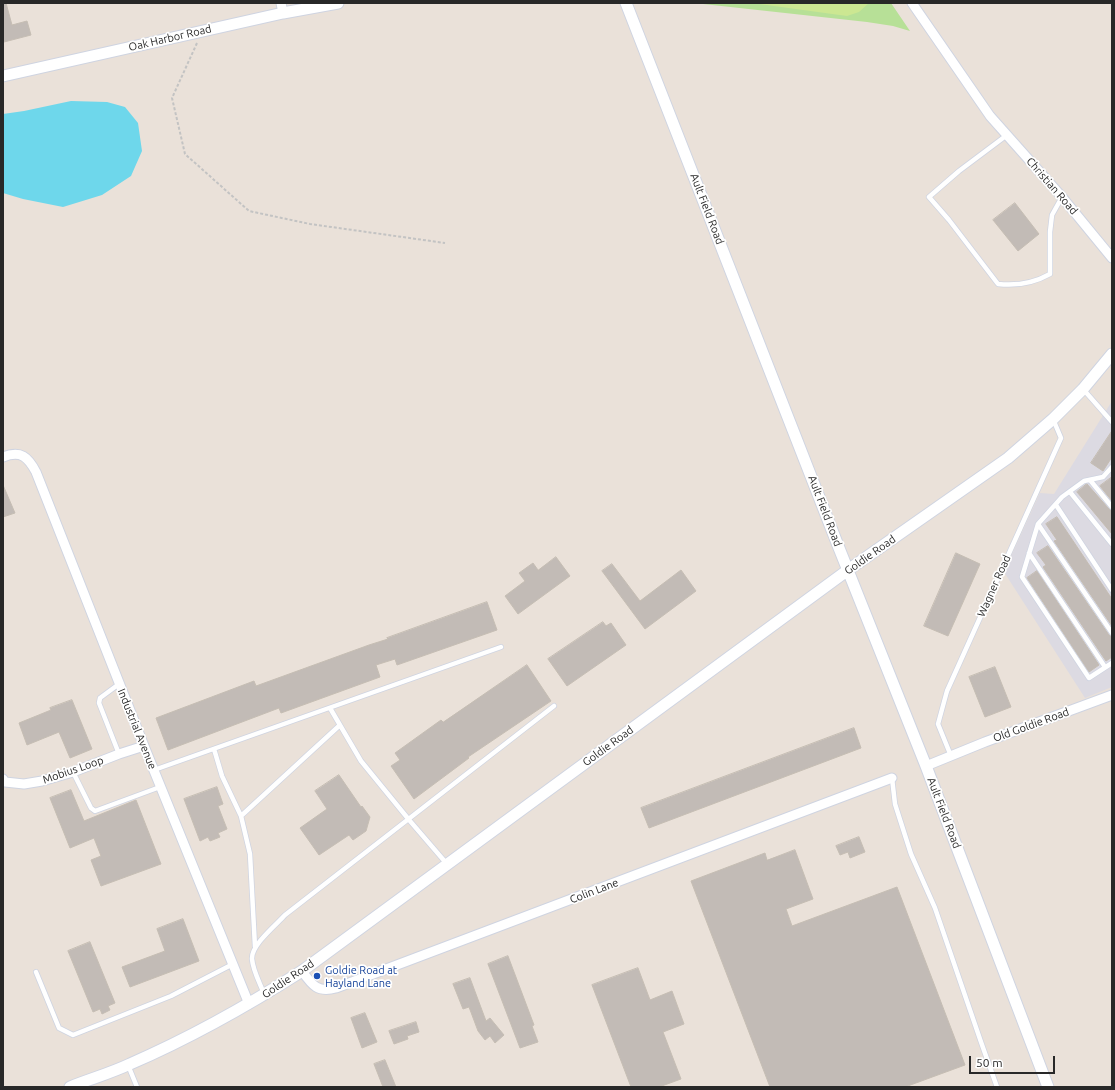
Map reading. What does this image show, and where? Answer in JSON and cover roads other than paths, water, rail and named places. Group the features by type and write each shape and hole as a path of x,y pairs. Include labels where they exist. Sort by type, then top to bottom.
{"street":[{"name":"Oak Harbor Road","path":"3,76 202,31 282,8 338,3"},
{"name":"Ault Field Road","path":"626,3 926,766 1048,1087"},
{"name":"Christian Road","path":"912,3 990,116 1062,197 1112,258"},
{"name":"Goldie Road","path":"70,1087 128,1065 157,1051 249,1004 302,971 848,570 1008,458 1053,419 1083,389 1112,354"},
{"name":"Industrial Avenue","path":"3,457 15,454 24,456 30,461 36,472 119,684 249,1004"},
{"name":"Old Goldie Road","path":"951,756 1112,695"},
{"name":"Mobius Loop","path":"3,779 5,782 24,784 42,781 73,772 144,746"},
{"path":"926,766 951,756"},
{"name":"Colin Lane","path":"302,971 311,984 322,990 336,988 892,778"}],"lane":[{"path":"1007,135 959,171 929,197 950,220 998,284 1009,286 1039,280 1050,274 1052,215 1062,197"},
{"path":"1083,389 1112,422"},
{"name":"Wagner Road","path":"951,756 938,724 947,691 1061,438 1053,419"},
{"path":"1112,468 1103,477 1084,482 1062,497 1038,524 1022,577 1089,678 1112,663"},
{"path":"1090,480 1112,507"},
{"path":"1070,492 1112,544"},
{"path":"1056,505 1112,590"},
{"path":"1038,524 1112,633"},
{"path":"1029,553 1105,667"},
{"path":"154,770 501,647"},
{"path":"119,684 100,698 99,703 119,754"},
{"path":"255,947 285,915 554,706"},
{"path":"330,708 361,761 408,819 448,864"},
{"path":"241,816 340,725"},
{"path":"214,749 222,776 241,816 250,854 255,947 252,958 255,971 265,995"},
{"path":"73,772 91,808 95,811 160,786"},
{"path":"892,778 895,804 912,854 935,908 980,1042 997,1087"},
{"path":"36,972 59,1028 73,1035 171,996 233,964"},
{"path":"128,1065 137,1087"}],"water":[{"path":"71,101 107,102 125,107 138,123 142,151 131,176 102,195 63,207 23,199 3,193 3,114"}],"place":[{"name":"Goldie Road at Hayland Lane","path":"317,976"}]}
